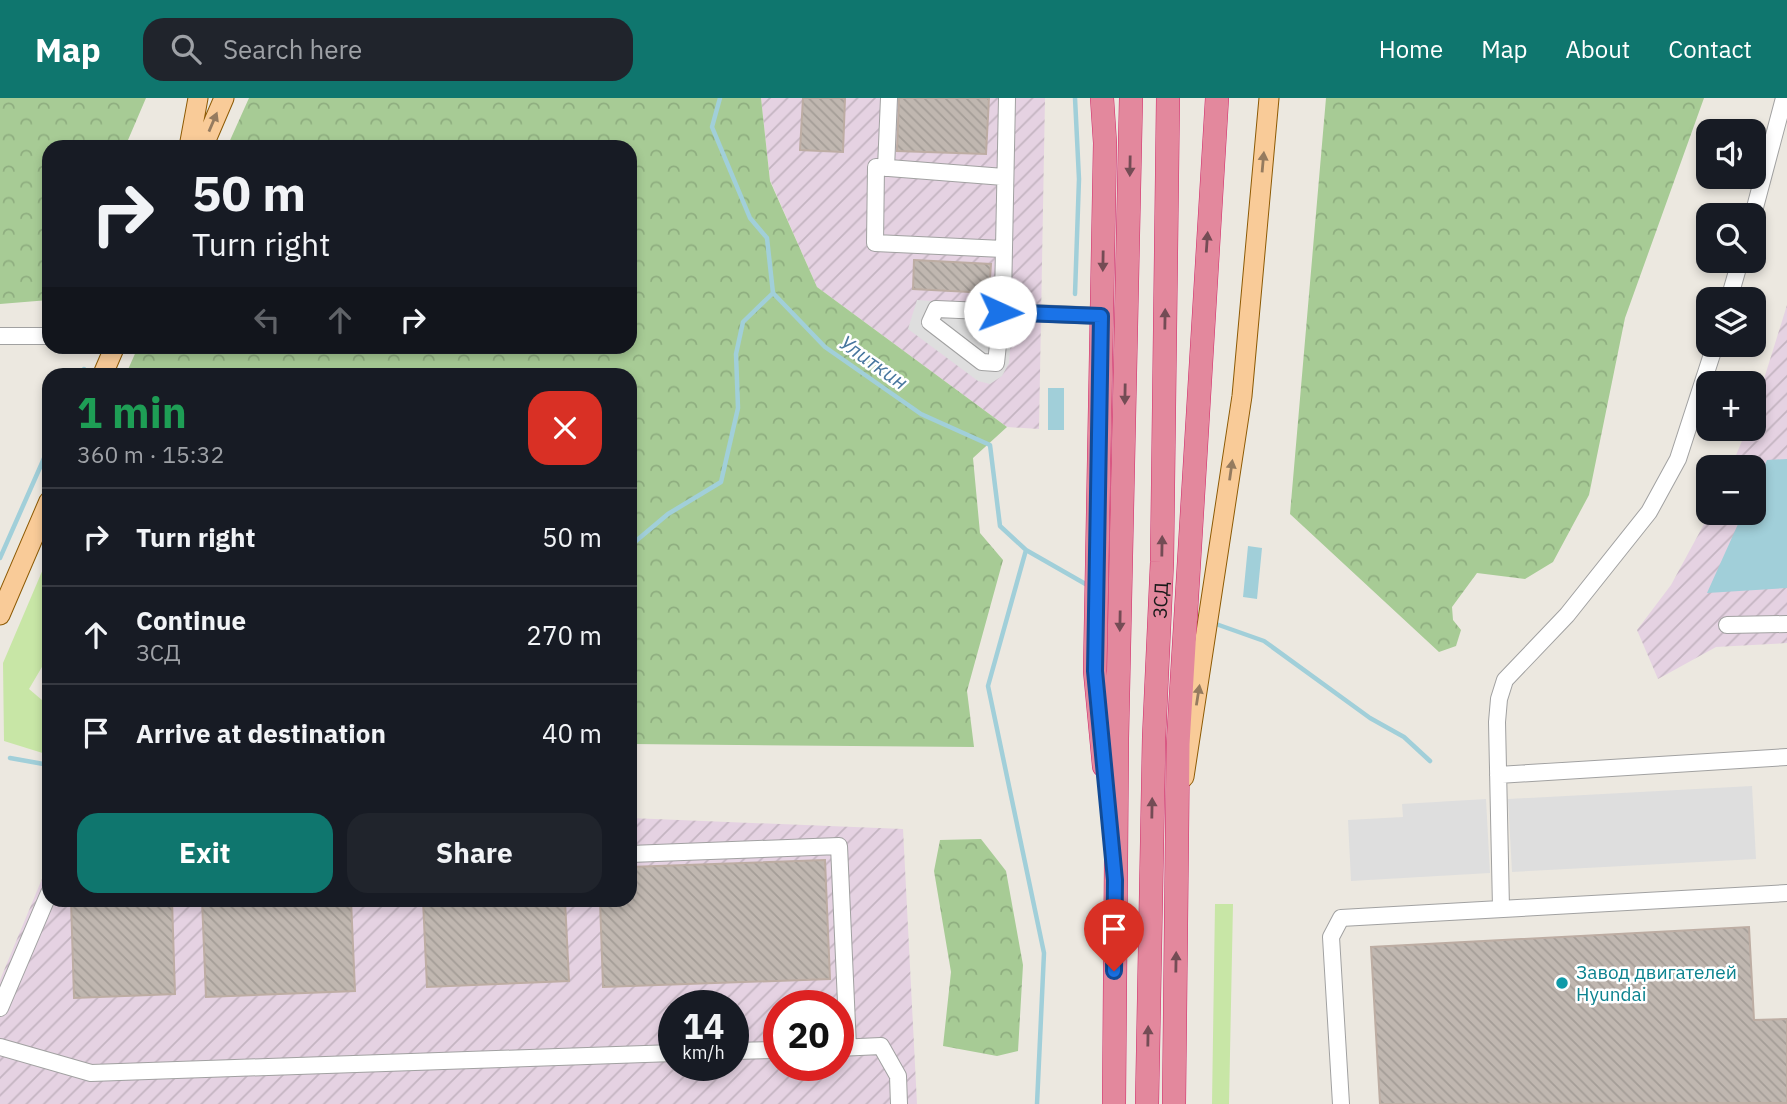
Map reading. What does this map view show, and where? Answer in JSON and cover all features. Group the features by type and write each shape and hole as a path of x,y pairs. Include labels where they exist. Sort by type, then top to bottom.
{"highway":[{"path":"1102,98 1105,144 1095,671 1115,880"},
{"name":"ЗСД","path":"1114,1104 1115,880 1131,98"},
{"name":"ЗСД","path":"1147,1104 1151,841 1162,562 1168,98"},
{"path":"1174,1104 1178,744 1217,98"}],"main road":[{"path":"191,140 198,98"},
{"path":"206,140 224,98"},
{"path":"1177,811 1191,745 1242,396 1269,98"},
{"path":"0,615 42,517"}],"street":[{"path":"886,168 888,98"},
{"path":"1007,98 1003,249 1000,312 996,363 982,362 930,322 936,309 1000,312 1101,316"},
{"path":"1756,203 1784,98"},
{"path":"1003,249 875,243 876,167 1004,177"},
{"path":"0,336 42,336"},
{"path":"1501,908 1499,699 1505,681 1567,615 1649,512 1678,459 1711,357"},
{"path":"1727,625 1787,624"},
{"path":"1498,775 1787,757"},
{"path":"637,854 839,846 842,990"},
{"path":"1341,1104 1331,937 1342,918 1787,892"},
{"path":"0,1008 43,907"},
{"path":"854,1047 881,1046 898,1076 900,1104"},
{"path":"0,1047 91,1073 658,1054"}],"shaded area":[{"path":"761,98 1045,98 1039,429 1007,427 817,287 770,180"},
{"path":"917,300 989,305 1012,325 1009,363 1002,376 990,384 978,381 908,329"},
{"path":"1787,305 1787,643 1716,647 1658,679 1637,630 1671,585 1704,525 1766,525 1766,455 1736,455 1742,441 1766,441 1766,372"},
{"path":"1752,786 1756,859 1512,872 1508,799"},
{"path":"1486,799 1490,873 1351,881 1348,820 1403,817 1402,804"},
{"path":"637,818 903,829 917,1104 0,1104 0,980 42,879 42,907 637,907"}],"green space":[{"path":"0,98 146,98 128,140 42,140 42,301 0,304"},
{"path":"249,98 761,98 770,181 817,287 1007,427 973,458 980,533 1003,560 967,691 974,747 637,744 637,368 129,368 135,354 637,354 637,140 230,140"},
{"path":"1326,98 1704,98 1625,318 1589,495 1553,562 1525,579 1477,573 1452,607 1453,620 1461,630 1456,646 1439,652 1290,514"},
{"path":"42,571 42,667 29,689 42,700 42,753 4,741 3,663"},
{"path":"981,839 1006,871 1023,965 1018,1051 997,1056 943,1046 951,972 934,871 940,840"},
{"path":"1215,904 1233,904 1229,1104 1212,1104"}],"water":[{"path":"1048,388 1064,388 1064,430 1048,430"},
{"path":"1787,459 1787,588 1707,593 1738,525 1766,525 1767,460"},
{"path":"1248,546 1262,548 1257,599 1243,597"}],"building":[{"path":"803,98 845,98 843,152 800,150"},
{"path":"899,98 989,98 986,154 897,151"},
{"path":"914,260 991,264 989,293 913,289"},
{"path":"825,860 830,979 603,987 600,907 637,907 637,867"},
{"path":"71,907 172,907 175,994 74,998"},
{"path":"202,907 351,907 355,991 206,997"},
{"path":"423,907 565,907 569,981 427,987"},
{"name":"Завод двигателей Hyundai","path":"1749,927 1754,1020 1787,1019 1787,1103 1380,1104 1371,947"}],"waterway":[{"name":"Улиткин","path":"720,98 712,127 750,218 767,238 773,293 825,347 921,414 990,445 1000,526 1026,550 1089,586"},
{"path":"1075,98 1079,179 1075,294"},
{"path":"637,540 668,514 721,482 738,408 736,354 743,322 773,293"},
{"path":"0,558 42,463"},
{"path":"1026,550 988,686 1044,953 1037,1104"},
{"path":"1216,624 1264,641 1370,718 1404,737 1430,761"},
{"path":"10,758 42,764"}],"place":[{"name":"Завод двигателей Hyundai","path":"1562,983"}],"route":[{"path":"1000,312 1101,316 1095,671 1115,880 1114,971"}]}
